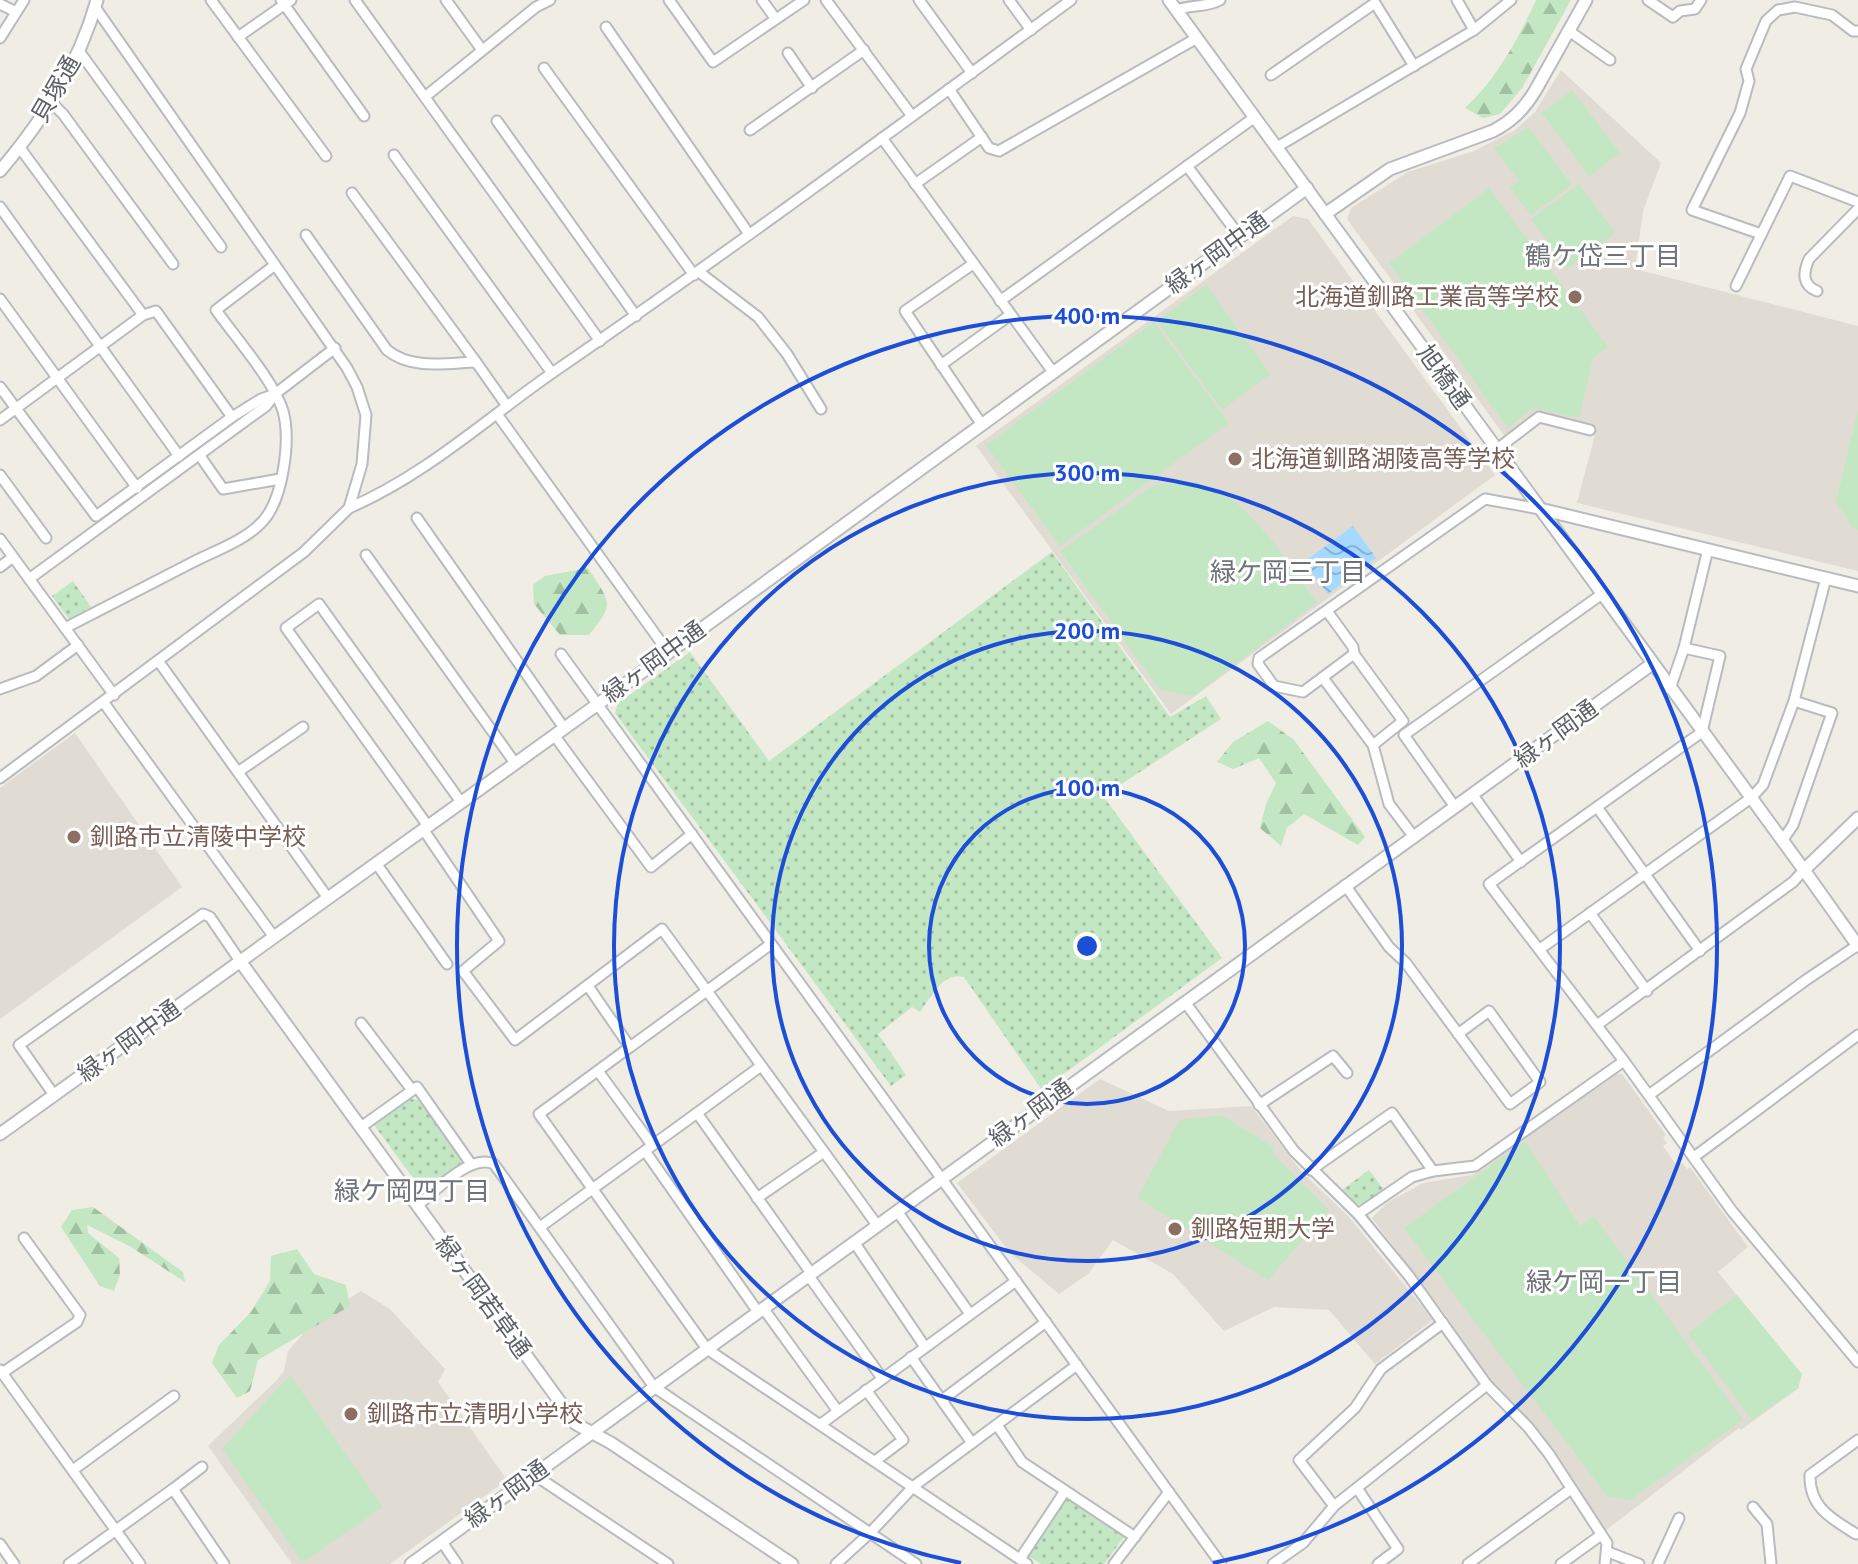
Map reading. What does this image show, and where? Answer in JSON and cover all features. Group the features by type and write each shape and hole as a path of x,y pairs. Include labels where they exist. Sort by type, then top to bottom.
{"street":[{"path":"0,38 24,0"},
{"path":"211,0 326,156"},
{"path":"355,0 600,341"},
{"path":"446,0 482,50"},
{"path":"426,96 534,4 550,0"},
{"path":"669,0 713,62 804,0"},
{"path":"762,0 775,18"},
{"path":"826,0 912,116"},
{"path":"919,0 972,73"},
{"path":"1009,0 1031,30"},
{"path":"0,778 304,552 349,508 431,464 552,373 696,274 1071,0"},
{"path":"1173,5 1220,0"},
{"path":"1457,0 1474,30"},
{"path":"1277,147 1474,30 1511,0"},
{"path":"1325,214 1390,169 1507,123 1526,105 1586,0"},
{"path":"1648,0 1673,17 1680,11 1695,9 1701,0"},
{"path":"238,37 285,2 364,116"},
{"path":"1271,75 1375,3 1414,66"},
{"path":"0,4 16,12"},
{"path":"96,4 335,348 357,387 366,415 362,464 349,508"},
{"name":"貝塚通","path":"0,171 52,103 79,51 96,4"},
{"name":"旭橋通","path":"1173,5 1858,945"},
{"path":"1761,234 1692,210 1740,113 1749,81 1746,69 1766,21 1778,10 1795,7 1832,15 1853,31 1858,31"},
{"path":"606,27 749,234"},
{"path":"1569,31 1610,60"},
{"path":"949,89 989,148 999,151 1197,38"},
{"path":"750,130 864,50"},
{"path":"79,51 221,247"},
{"path":"788,53 812,88"},
{"path":"544,68 696,274 758,317 787,354 821,409"},
{"path":"52,103 173,264"},
{"path":"1000,301 1255,117"},
{"path":"497,121 636,316"},
{"path":"915,184 982,137"},
{"path":"882,138 1053,372"},
{"path":"20,148 143,315"},
{"path":"394,155 552,373"},
{"path":"1187,166 1240,237"},
{"path":"1736,286 1790,176 1858,202"},
{"name":"緑ヶ岡中通","path":"0,1134 1307,188"},
{"path":"352,193 507,406"},
{"path":"0,207 179,456"},
{"path":"1817,291 1808,287 1804,269 1809,259 1858,209"},
{"path":"306,235 387,350 398,359 410,363 476,362"},
{"path":"973,264 905,311 982,425"},
{"path":"65,628 247,534 271,510 277,498 287,429 275,394 216,310 275,265"},
{"path":"0,299 137,488"},
{"path":"0,420 143,315 156,311 232,417"},
{"path":"941,365 1010,315"},
{"path":"29,579 200,456 335,348"},
{"path":"0,387 96,516 232,417 275,394"},
{"path":"497,414 668,652"},
{"path":"1496,450 1539,417 1590,430"},
{"path":"200,456 223,489 280,479"},
{"path":"0,475 46,538"},
{"path":"1354,654 1303,692 1274,686 1258,664 1259,658 1485,499 1540,509 1858,586"},
{"path":"417,518 651,867 692,834"},
{"path":"0,539 114,695"},
{"path":"1670,689 1684,648 1708,549"},
{"path":"366,555 515,763"},
{"path":"0,567 13,557"},
{"path":"1540,949 1751,798 1763,785 1794,701 1826,578"},
{"path":"1455,807 1404,735 1602,594"},
{"path":"461,802 319,604 286,628 426,827 499,941 463,971 515,1040 662,929 877,1225"},
{"path":"1327,611 1403,721 1373,745"},
{"path":"0,689 36,676 78,645"},
{"path":"1684,648 1720,656 1702,732 1489,884 1624,1061 1732,1211 1856,1355"},
{"path":"561,654 1221,1564"},
{"path":"159,662 328,898"},
{"name":"緑ヶ岡通","path":"411,1564 1652,664"},
{"path":"1323,678 1373,745 1389,804 1414,837"},
{"path":"1782,841 1793,825 1832,713 1794,701"},
{"path":"104,703 274,937"},
{"path":"238,772 303,727"},
{"path":"1473,795 1521,862"},
{"path":"1597,807 1700,951"},
{"path":"1597,1025 1793,882 1858,818"},
{"path":"376,863 447,964"},
{"path":"1345,885 1510,1104 1540,1082 1489,1011 1458,1034"},
{"path":"1590,913 1647,991"},
{"path":"54,1095 19,1045 203,914 210,917 240,961"},
{"path":"771,944 539,1114 707,1349 1024,1562 1065,1491"},
{"path":"1649,1095 1858,945"},
{"name":"緑ヶ岡若草通","path":"240,961 576,1424 611,1443 792,1564"},
{"path":"588,986 630,1047"},
{"path":"1185,1002 1259,1105 1311,1170 1358,1214 1409,1276 1487,1385 1528,1427 1607,1543 1605,1564"},
{"path":"361,1023 412,1090"},
{"path":"1694,1157 1858,1035"},
{"path":"1259,1105 1333,1056 1347,1073"},
{"path":"1358,1214 1412,1177 1475,1166 1624,1061"},
{"path":"540,1227 761,1066"},
{"path":"598,1071 761,1310 837,1410"},
{"path":"361,1127 417,1087 471,1164"},
{"path":"697,1113 882,1378"},
{"path":"1311,1170 1392,1113 1433,1171"},
{"path":"757,1198 824,1152"},
{"path":"417,1206 471,1164 487,1161 494,1164 654,1387 916,1564"},
{"path":"897,1211 970,1314"},
{"path":"24,1238 80,1315 77,1322 1,1372 140,1564"},
{"path":"854,1242 925,1347"},
{"path":"821,1424 1016,1281"},
{"path":"942,1400 1046,1322"},
{"path":"1334,1506 1299,1460 1355,1408 1381,1369 1443,1323"},
{"path":"911,1357 972,1443"},
{"path":"836,1564 914,1486 1077,1365"},
{"path":"1273,1564 1303,1543 1334,1506 1487,1385"},
{"path":"866,1390 903,1440 875,1461"},
{"path":"73,1470 174,1396"},
{"path":"997,1425 1022,1462 1135,1537"},
{"path":"1856,1534 1829,1517 1810,1491 1810,1475 1858,1440"},
{"path":"69,1564 202,1467"},
{"path":"533,1474 665,1563"},
{"path":"1357,1488 1398,1549 1378,1564"},
{"path":"173,1489 224,1564"},
{"path":"1468,1564 1571,1489"},
{"path":"1114,1564 1169,1492"},
{"path":"1753,1507 1767,1524 1767,1563"},
{"path":"1658,1564 1679,1518"},
{"path":"1561,1564 1601,1535"},
{"path":"442,1542 457,1564"},
{"path":"0,1544 14,1564"},
{"path":"1608,1552 1639,1564"}],"shaded area":[{"name":"北海道釧路工業高等学校","path":"1561,70 1661,163 1643,211 1635,269 1858,326 1858,571 1577,503 1597,427 1536,414 1506,438 1347,219 1351,208 1408,172 1474,151 1515,130 1535,112"},
{"name":"北海道釧路湖陵高等学校","path":"1293,216 1308,219 1495,475 1171,714 976,446"},
{"name":"釧路市立清陵中学校","path":"75,733 182,887 0,1019 0,788"},
{"path":"1617,1074 1622,1074 1666,1135 1663,1138 1667,1143 1663,1146 1677,1166 1682,1163 1687,1169 1690,1167 1748,1247 1718,1272 1800,1373 1799,1388 1741,1430 1739,1428 1605,1531 1534,1427 1476,1364 1448,1318 1372,1218 1388,1202 1423,1183 1472,1175"},
{"name":"釧路短期大学","path":"1100,1079 1169,1111 1251,1106 1300,1170 1349,1217 1433,1320 1375,1364 1329,1310 1274,1307 1224,1331 1173,1274 1113,1240 1088,1274 1059,1294 1010,1253 957,1183"},
{"name":"釧路市立清明小学校","path":"361,1291 390,1309 445,1369 438,1382 507,1480 390,1564 292,1564 208,1446 277,1380 284,1371 288,1351 317,1318"}],"green space":[{"path":"1536,0 1571,0 1522,88 1500,114 1483,118 1465,108 1506,58"},
{"path":"1572,90 1620,153 1589,176 1542,113"},
{"path":"1529,127 1572,185 1531,215 1510,188 1519,181 1494,148"},
{"path":"1579,184 1615,233 1567,268 1531,219"},
{"path":"1489,188 1608,347 1593,358 1579,418 1533,408 1508,428 1389,263"},
{"path":"1206,285 1270,374 1222,410 1157,321"},
{"path":"1154,322 1229,423 1060,546 986,445"},
{"path":"1858,410 1858,530 1854,529 1836,502"},
{"path":"1196,482 1216,490 1250,515 1317,602 1194,696 1160,690 1060,551 1154,485"},
{"path":"1052,552 1170,717 1206,696 1221,719 1103,796 1222,958 1042,1090 964,977 950,978 938,987 920,1012 912,1007 878,1034 906,1075 891,1086 615,713 618,703 690,652 769,761"},
{"path":"588,568 605,596 606,609 589,635 560,635 534,604 533,585 545,576"},
{"path":"73,581 91,607 69,619 52,596"},
{"path":"1268,721 1294,740 1365,837 1358,845 1304,814 1287,828 1281,846 1260,828 1276,783 1259,758 1233,769 1217,762 1233,742"},
{"path":"410,1099 418,1100 461,1156 460,1167 424,1193 374,1125"},
{"path":"1221,1115 1273,1147 1273,1154 1329,1210 1268,1280 1138,1198 1179,1120"},
{"path":"1525,1141 1580,1226 1594,1216 1743,1420 1630,1500 1607,1496 1404,1228"},
{"path":"1369,1170 1384,1190 1365,1205 1357,1204 1342,1190"},
{"path":"93,1207 183,1272 185,1282 131,1247 87,1225 88,1233 119,1258 120,1275 114,1291 100,1286 61,1227 72,1210"},
{"path":"297,1249 314,1274 346,1285 350,1306 258,1360 250,1391 237,1398 212,1363 219,1345 251,1312 270,1281 271,1256"},
{"path":"1737,1295 1802,1374 1798,1388 1752,1420 1688,1333"},
{"path":"290,1375 383,1507 303,1562 222,1449"},
{"path":"1066,1498 1124,1537 1104,1564 1041,1564 1028,1556"}],"water":[{"path":"1353,526 1376,558 1328,594 1304,562"}],"place":[{"name":"北海道釧路工業高等学校","path":"1575,297"},
{"name":"北海道釧路湖陵高等学校","path":"1235,459"},
{"name":"釧路市立清陵中学校","path":"74,837"},
{"name":"釧路短期大学","path":"1175,1229"},
{"name":"釧路市立清明小学校","path":"351,1414"}],"district":[{"name":"鶴ケ岱三丁目","path":"1603,256"},
{"name":"緑ケ岡三丁目","path":"1288,572"},
{"name":"緑ケ岡四丁目","path":"412,1191"},
{"name":"緑ケ岡一丁目","path":"1604,1282"}]}
